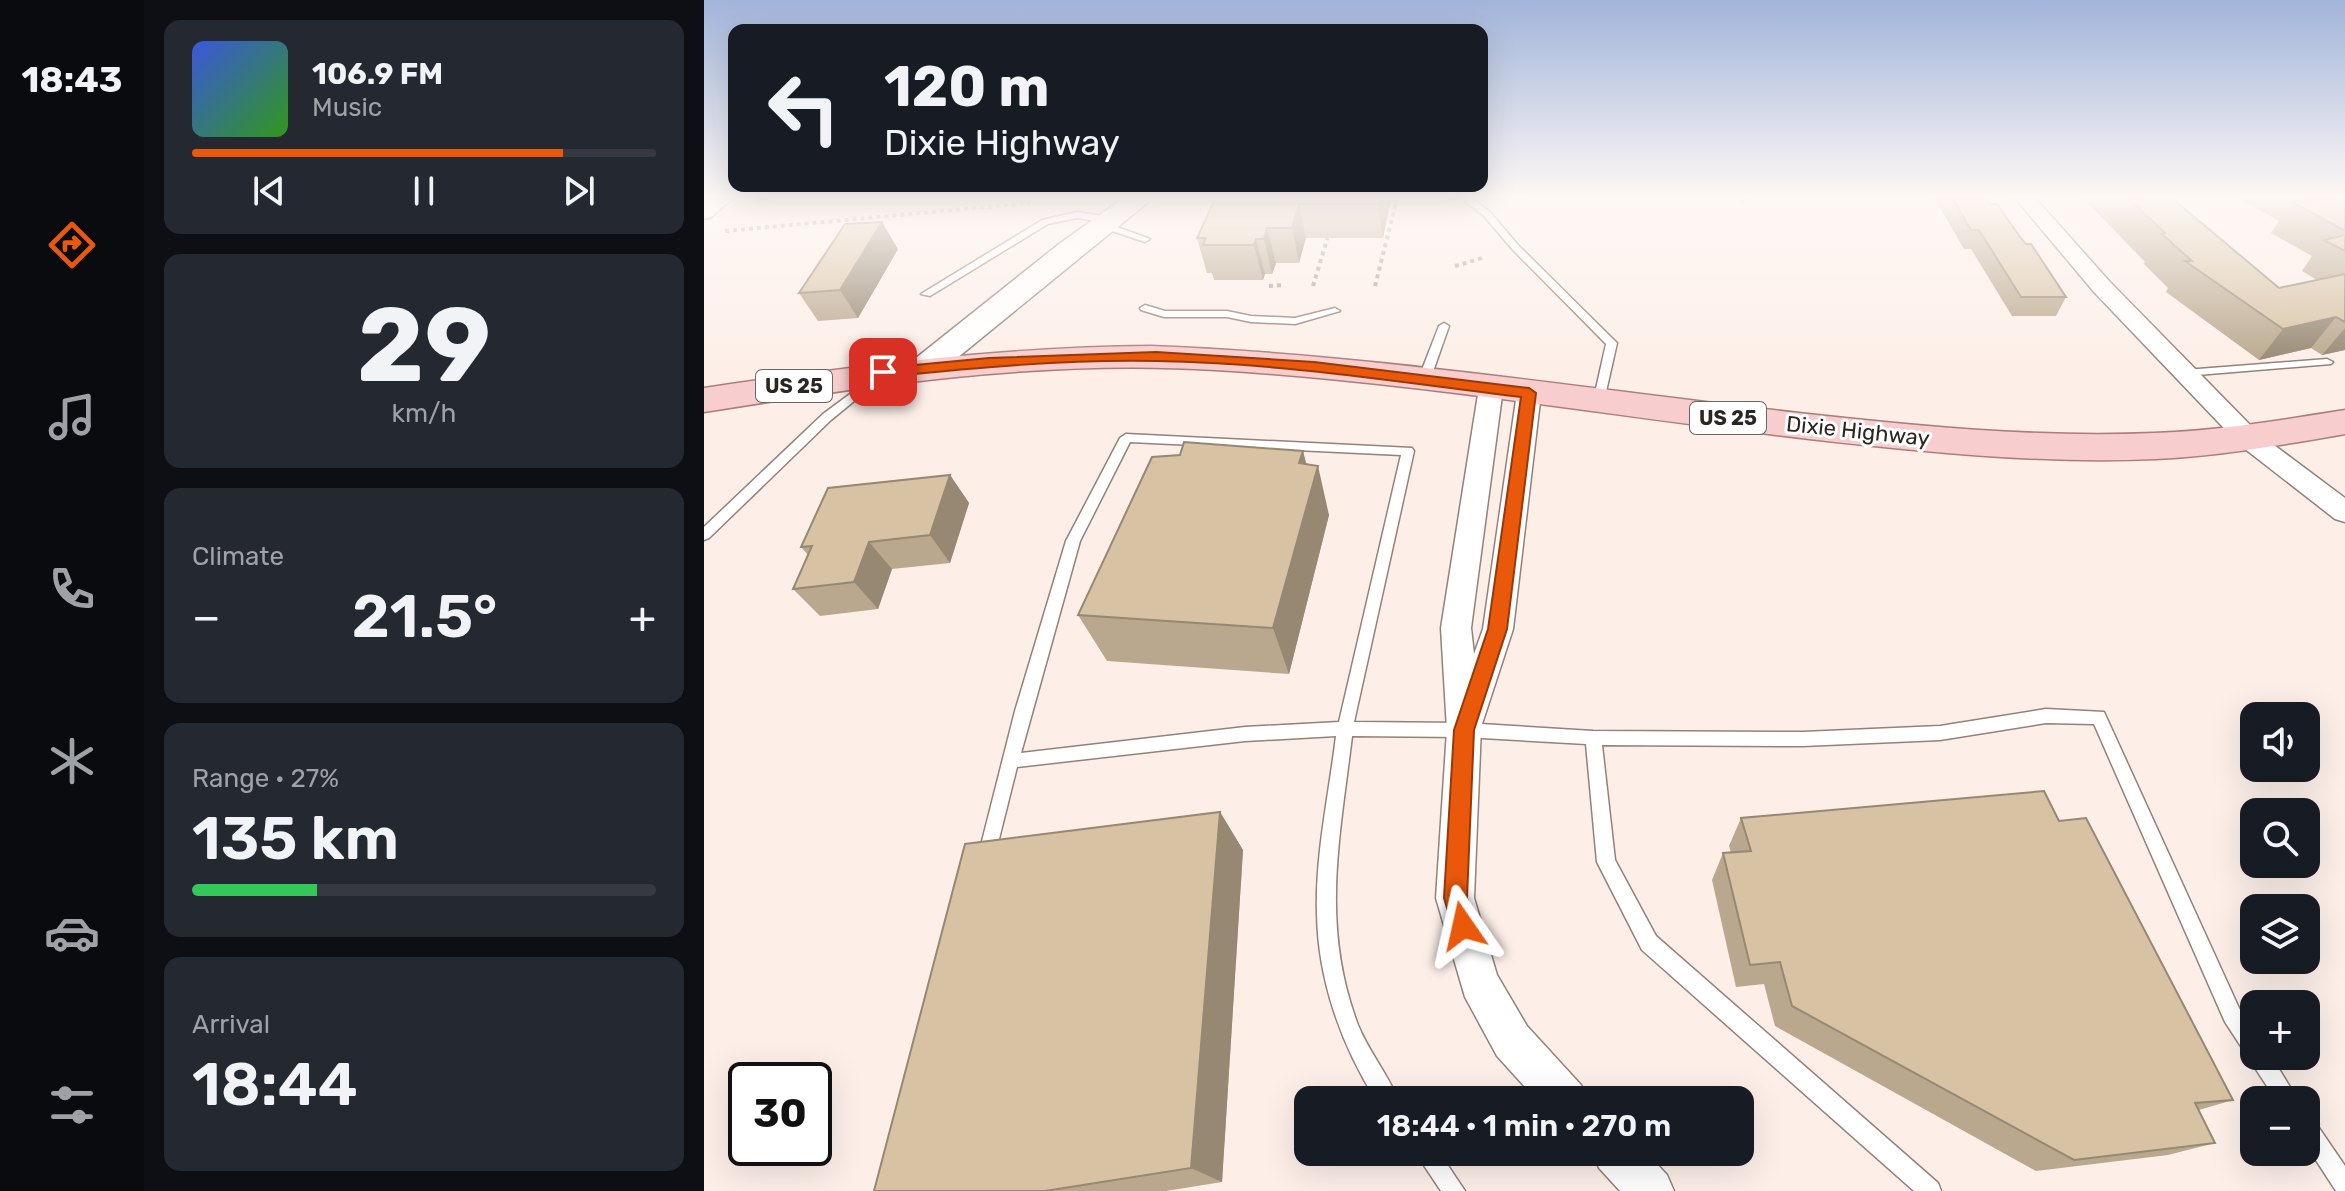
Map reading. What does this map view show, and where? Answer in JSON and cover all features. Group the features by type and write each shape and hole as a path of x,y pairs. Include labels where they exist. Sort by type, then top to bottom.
{"main road":[{"path":"923,369 1067,255"},
{"name":"Dixie Highway","path":"704,400 883,372 1037,360 1156,356 1314,367 1966,442 2108,447 2249,439 2345,422"}],"street":[{"path":"2074,255 2249,439 2345,512"},
{"path":"1491,388 1456,628 1464,730 1455,898 1479,983 1512,1041 1553,1086"},
{"path":"1464,730 1498,629 1529,393"},
{"path":"1628,1166 1651,1191"}],"lane":[{"path":"926,294 991,255"},
{"path":"1523,255 1612,343 1599,402"},
{"path":"1145,308 1164,314 1227,314 1251,319 1295,321 1335,311"},
{"path":"1424,380 1444,326"},
{"path":"2185,373 2327,362"},
{"path":"704,533 827,417 883,372"},
{"path":"984,868 1073,541 1126,438 1408,451 1345,729 1325,889 1333,981 1370,1075 1378,1086"},
{"path":"1011,761 1245,734 1345,729 1464,730 1593,738 1803,739 1940,733 2046,716 2099,717 2240,1027"},
{"path":"1593,738 1606,862 1649,943 1930,1191"},
{"path":"2320,1147 2345,1185"},
{"path":"1436,1166 1454,1191"}],"path":[{"path":"1313,286 1323,255"},
{"path":"1375,286 1383,255"},
{"path":"1455,266 1482,258"},
{"path":"1269,286 1285,285"}],"building":[{"path":"825,255 862,255 840,290 799,293"},
{"path":"1994,255 2038,255 2066,297 2021,297"},
{"path":"2185,255 2239,255 2279,288 2345,274 2345,322 2336,317 2283,329 2185,261 2192,261"},
{"path":"1184,442 1303,451 1299,463 1318,466 1273,628 1078,615 1152,457 1180,455"},
{"path":"950,475 930,535 869,542 854,582 793,589 812,546 801,547 828,488"},
{"path":"2044,791 2059,821 2086,818 2233,1100 2195,1103 2215,1143 2074,1160 1792,1006 1780,962 1750,965 1723,853 1751,851 1741,818"},
{"path":"1220,812 1191,1168 1045,1191 874,1191 965,844"}],"route":[{"path":"883,372 989,363 1156,356 1314,367 1529,393 1498,629 1464,730 1455,898 1463,926"}]}
